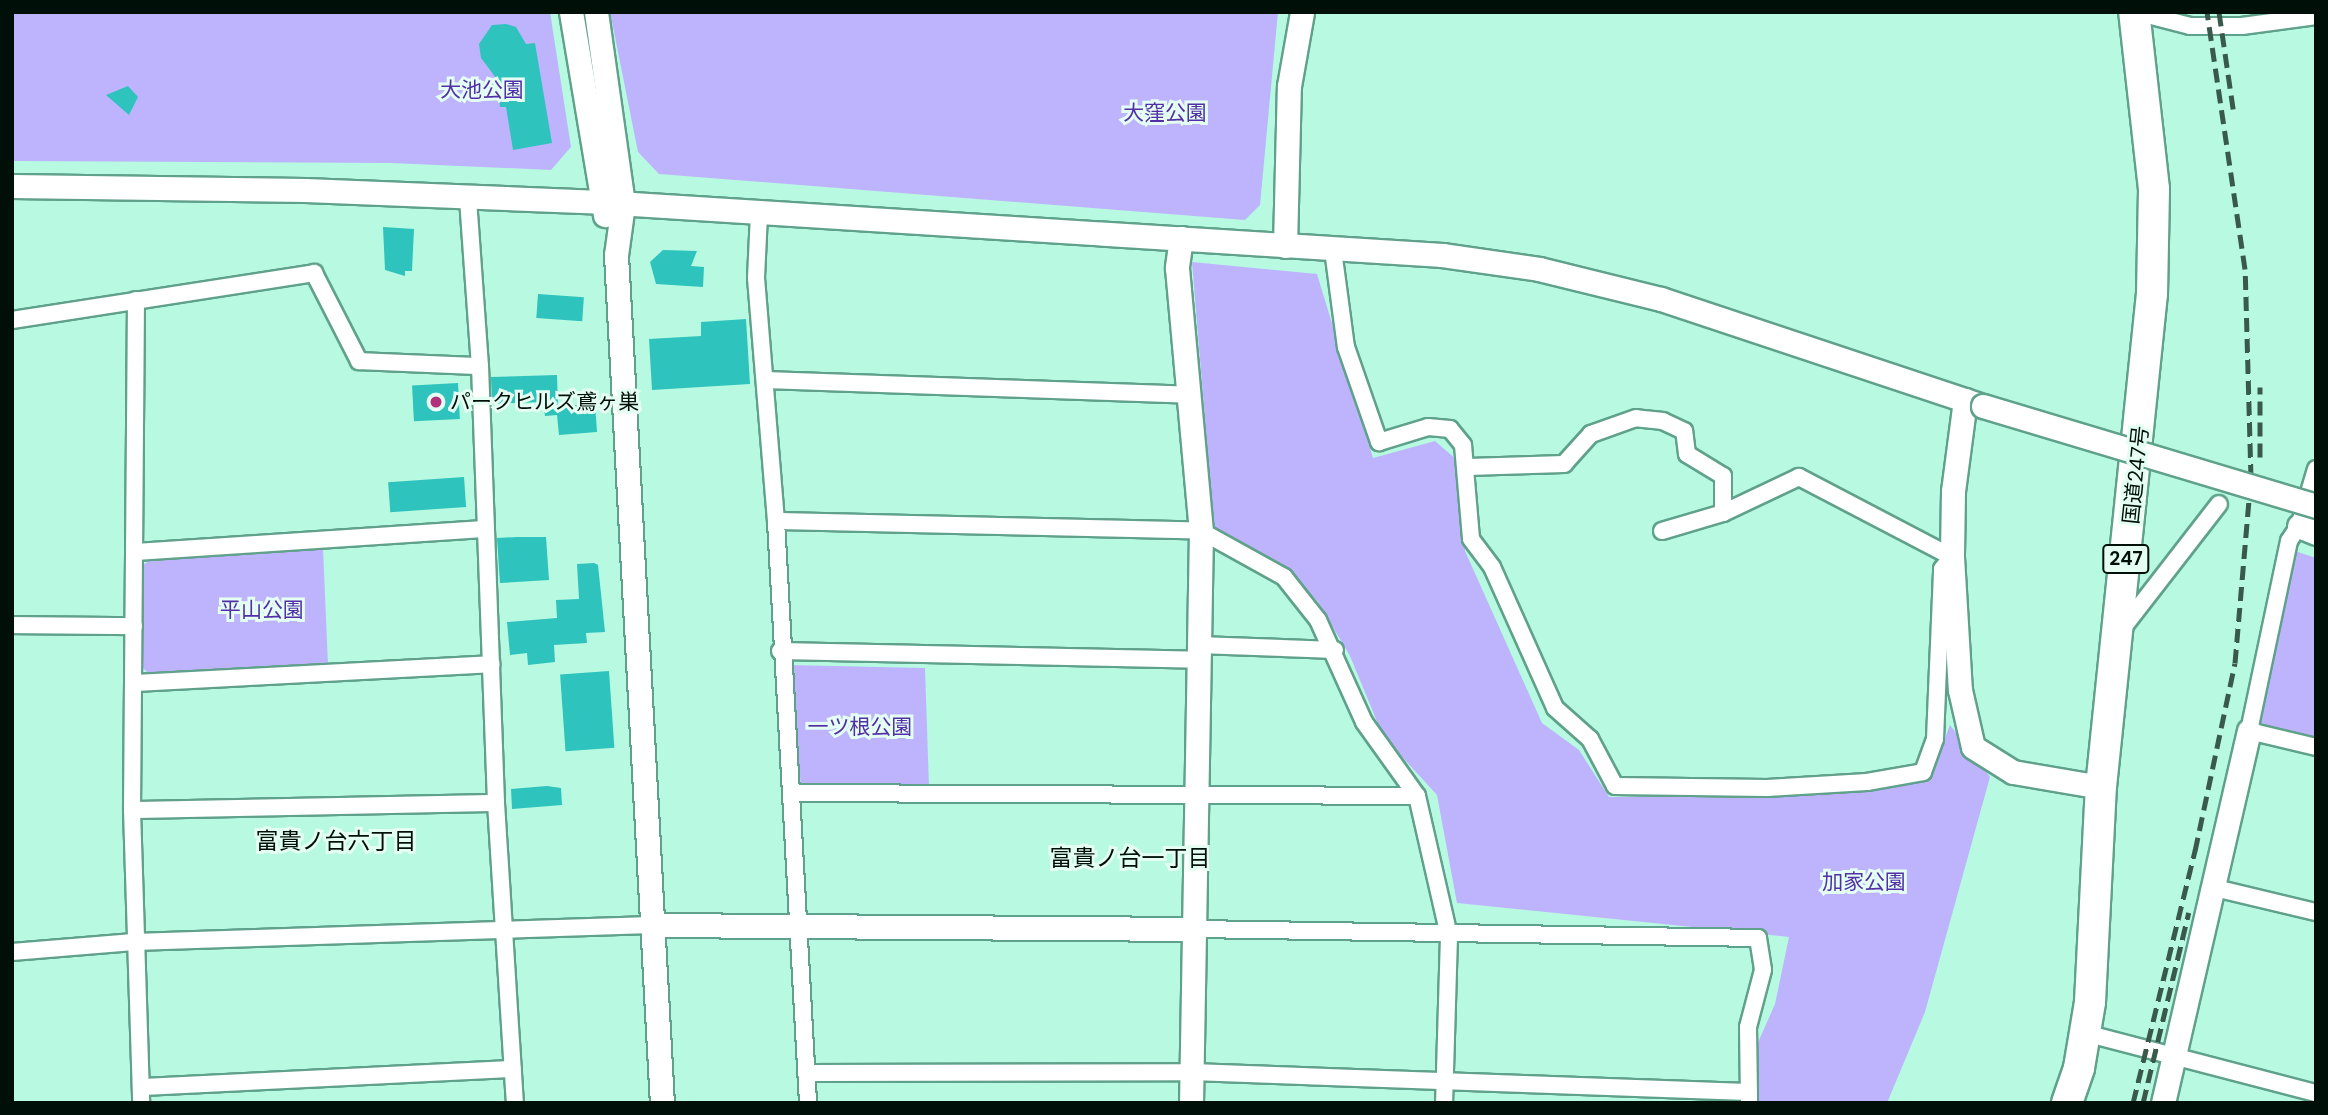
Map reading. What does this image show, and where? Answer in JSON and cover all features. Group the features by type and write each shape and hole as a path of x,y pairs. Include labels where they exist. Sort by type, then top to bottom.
{"highway":[{"name":"国道247号","path":"2067,1103 2085,1034 2101,787 2116,636 2137,470 2153,256 2154,188 2135,12"}],"street":[{"path":"570,12 612,203"},
{"path":"596,12 616,255 662,1103"},
{"path":"1285,246 1289,86 1303,12"},
{"path":"2135,12 2190,26 2242,26 2316,16"},
{"path":"12,186 305,190 612,203 759,215 1442,255 1539,270 1661,299 1974,403 2316,506"},
{"path":"468,199 480,366 483,529 496,803 515,1103"},
{"path":"759,215 755,278 766,380 776,521 780,651 791,793 795,927 808,1103"},
{"path":"1181,238 1177,268 1201,531 1191,1103"},
{"path":"1333,250 1346,347 1379,442 1428,427 1450,429 1463,445 1468,467 1471,538 1492,567 1555,708 1590,738 1615,786 1767,788 1867,782 1923,772 1935,740 1941,569 1952,557"},
{"path":"12,320 314,273 359,361 480,366"},
{"path":"136,300 132,810 134,942 141,1095 513,1069"},
{"path":"766,380 1189,395"},
{"path":"1974,403 1953,491 1952,557 1960,690 1973,747 2013,772 2101,787"},
{"path":"1468,467 1564,464 1591,434 1636,418 1662,421 1684,431 1687,453 1723,476 1723,513"},
{"path":"2163,1103 2215,888 2289,541 2307,529 2316,468"},
{"path":"1662,531 1723,513 1799,477 1952,557"},
{"path":"2116,636 2219,504"},
{"path":"776,521 1201,531 1284,577 1318,620 1335,649 1364,722 1417,796 1449,936 1444,1103"},
{"path":"135,552 483,529"},
{"path":"12,625 134,626"},
{"path":"780,651 1198,653 1335,649"},
{"path":"134,683 491,664"},
{"path":"2249,732 2316,747"},
{"path":"791,793 1417,796"},
{"path":"132,810 496,803"},
{"path":"2215,888 2316,912"},
{"path":"12,952 134,942 652,925 1194,929 1449,936 1758,938 1763,970 1748,1027 1748,1097 1445,1079 1192,1072 806,1073"},
{"path":"2085,1034 2316,1093"}],"green space":[{"name":"大池公園","path":"12,12 550,12 571,147 551,170 391,163 12,161"},
{"name":"大窪公園","path":"610,12 1278,12 1260,205 1245,220 659,174 638,152"},
{"name":"加家公園","path":"1192,262 1317,274 1373,458 1435,441 1457,460 1465,551 1542,723 1579,750 1609,797 1819,795 1930,779 1950,725 1990,777 1925,1012 1887,1103 1756,1103 1756,1047 1775,1004 1789,937 1457,903 1437,795 1383,736 1350,656 1318,602 1288,570 1214,529"},
{"name":"平山公園","path":"323,548 328,665 149,674 142,667 143,565 152,559"},
{"path":"2295,551 2316,558 2316,740 2257,726"},
{"name":"一ツ根公園","path":"788,665 925,668 929,787 801,786"}],"building":[{"path":"506,24 516,27 526,44 535,43 552,143 513,150 506,107 500,107 499,98 492,99 489,84 499,82 481,58 479,44 492,25"},
{"path":"128,86 138,97 129,115 106,95"},
{"path":"383,227 414,229 412,271 405,271 405,276 385,270"},
{"path":"663,250 697,251 691,266 704,267 703,287 656,284 650,262"},
{"path":"538,294 584,297 582,321 536,318"},
{"path":"746,319 750,384 652,390 649,339 701,336 701,322"},
{"path":"557,375 558,407 595,403 597,432 559,435 557,415 545,416 543,402 492,404 491,377"},
{"name":"パークヒルズ鳶ヶ巣","path":"458,383 460,419 414,421 412,385"},
{"path":"464,477 466,507 390,512 388,482"},
{"path":"546,537 549,580 500,583 497,538"},
{"path":"577,564 598,565 605,632 586,633 587,643 554,645 555,662 528,665 527,653 510,655 507,622 557,618 556,600 579,599"},
{"path":"609,671 614,748 565,751 560,674"},
{"path":"547,786 561,788 562,805 512,809 511,789"}],"railway":[{"path":"2133,1103 2195,851 2235,663 2251,478 2245,269 2207,12"},
{"path":"2219,12 2234,115"},
{"path":"2260,387 2260,457"},
{"path":"2143,1103 2189,912"}],"place":[{"name":"パークヒルズ鳶ヶ巣","path":"436,402"}],"district":[{"name":"富貴ノ台六丁目","path":"336,841"},
{"name":"富貴ノ台一丁目","path":"1130,858"}]}
